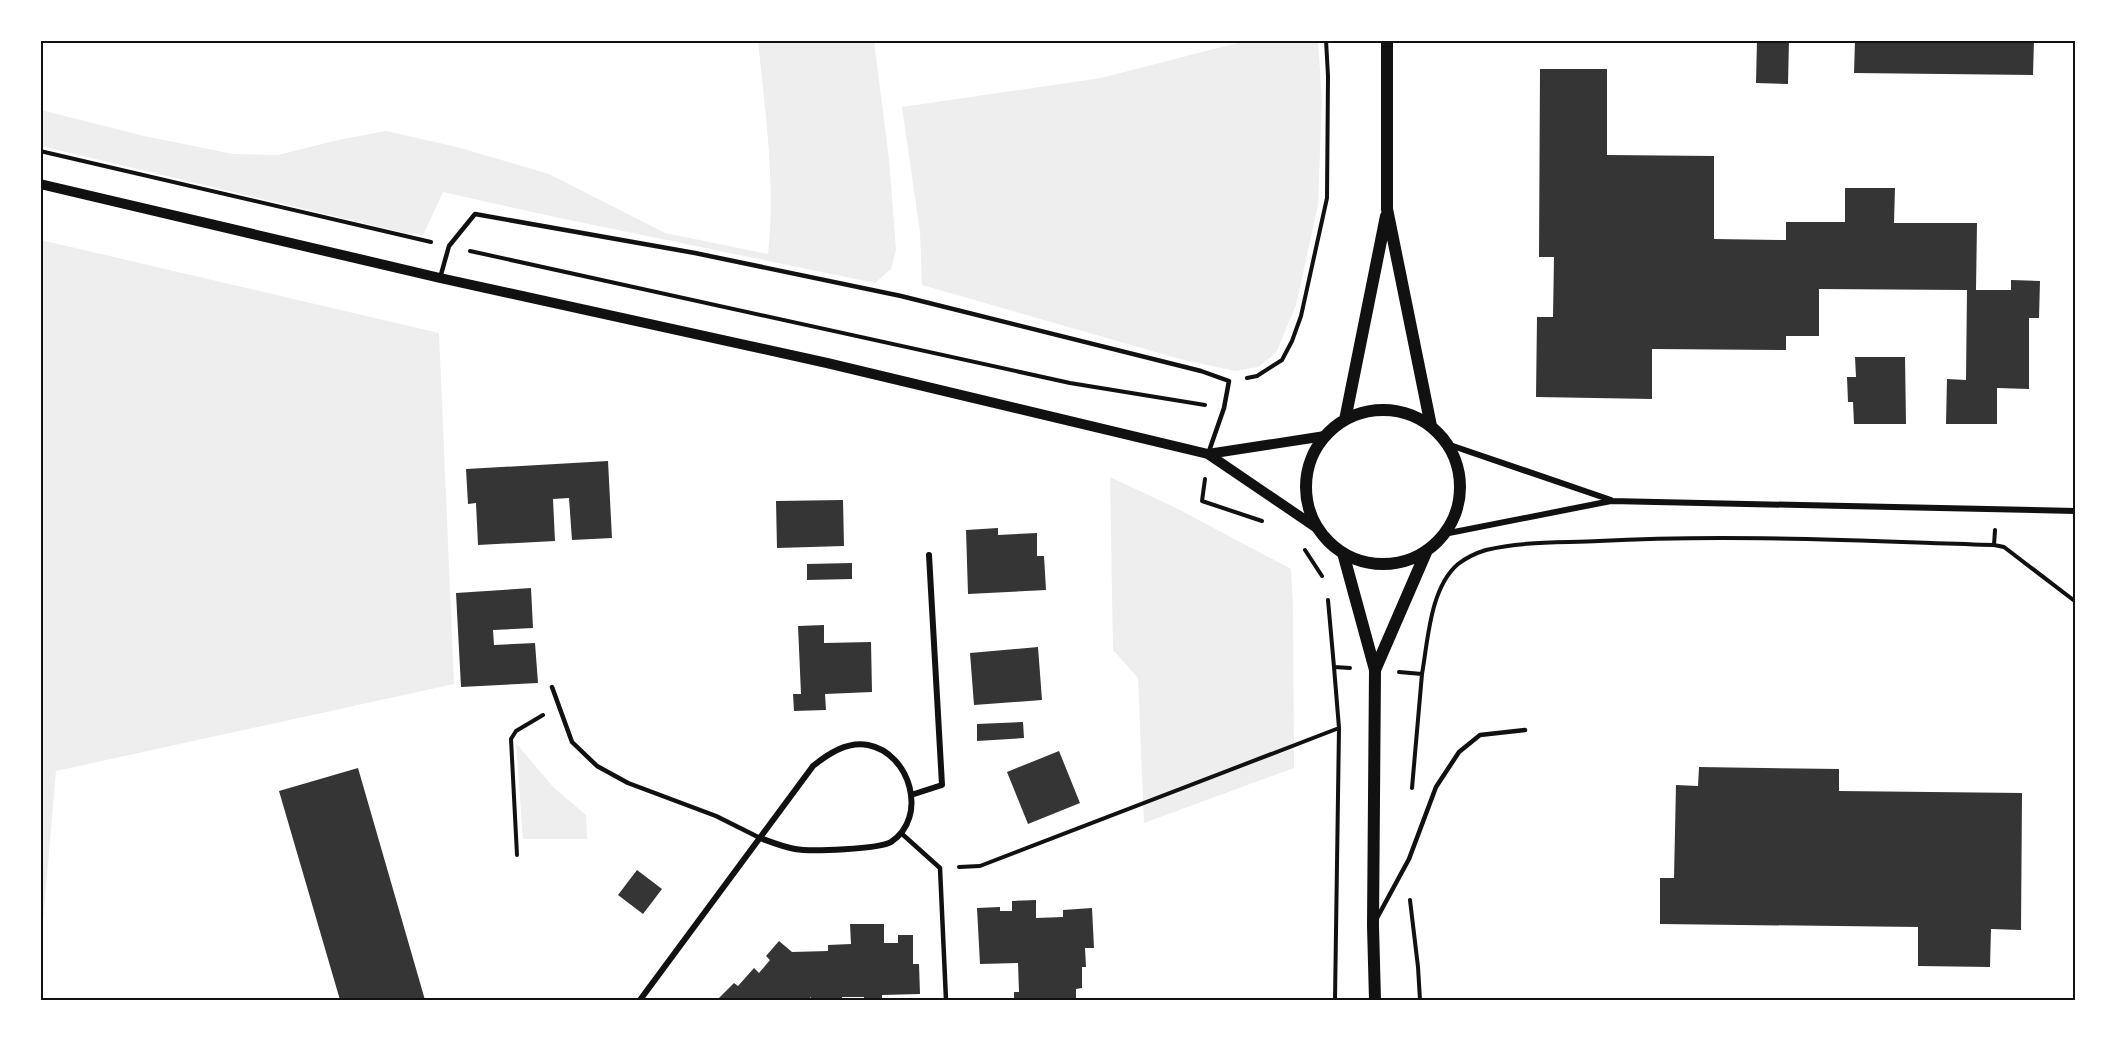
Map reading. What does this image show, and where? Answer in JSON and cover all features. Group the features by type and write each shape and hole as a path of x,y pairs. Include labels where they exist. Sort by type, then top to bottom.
{"main road":[{"path":"1345,420 1387,209 1387,40"},
{"path":"1387,209 1431,426"},
{"path":"1389,410 1411,415 1431,426 1447,444 1457,466 1460,490 1455,513 1444,534 1427,550 1407,560 1385,564 1363,561 1342,552 1329,542 1317,528 1309,510 1306,491 1308,471 1314,452 1325,436 1345,420 1366,412 1389,410"},
{"path":"1375,670 1427,550"},
{"path":"1342,552 1375,670 1374,1000"}],"street":[{"path":"40,184 440,278 826,363 1208,454 1317,528"},
{"path":"1208,454 1325,436"},
{"path":"1447,444 1611,501"},
{"path":"1444,534 1611,501 2076,512"},
{"path":"911,795 942,785 929,555"},
{"path":"640,1000 813,766 829,754 851,746 868,745 887,754 908,779 913,801 908,821 901,833 890,843 876,848 796,850 760,838"}],"lane":[{"path":"440,278 449,246 475,213 695,253 901,296 1201,371 1229,381 1224,408 1208,454"},
{"path":"552,687 572,742 597,766 627,783 716,816 760,838"},
{"path":"1373,926 1408,859 1436,787 1460,752 1480,735 1525,730"},
{"path":"901,833 940,868 946,1000"}],"path":[{"path":"1229,381 1257,376 1282,360 1301,316 1327,198 1326,40"},
{"path":"40,152 449,246 1070,383 1224,408"},
{"path":"1208,454 1202,501 1269,524"},
{"path":"1422,674 1434,607 1439,590 1448,575 1471,556 1486,550 1514,546 1640,539 1739,538 1994,545 2004,547 2076,602"},
{"path":"1305,550 1327,584"},
{"path":"1328,596 1339,728 1335,1000"},
{"path":"1334,667 1375,670"},
{"path":"517,855 511,739 516,731 559,706"},
{"path":"940,868 980,866 1339,728"}],"shaded area":[{"path":"1249,40 1318,41 1322,100 1318,205 1296,305 1276,353 1258,367 1235,371 1180,359 922,285 920,232 902,107 1101,78"},
{"path":"758,41 874,41 889,159 896,250 891,269 875,283 443,192 423,235 405,233 41,146 41,110 144,136 233,154 278,155 386,131 457,147 549,174 665,233 768,254 770,174"},
{"path":"41,240 439,333 454,684 56,771 41,945"},
{"path":"1110,477 1178,509 1291,569 1294,768 1144,823 1138,678 1113,650"},
{"path":"516,743 554,788 586,815 587,839 523,839"}],"building":[{"path":"1757,40 1789,40 1788,84 1756,83"},
{"path":"1855,40 2034,40 2033,75 1854,73"},
{"path":"1540,69 1607,69 1607,155 1714,156 1714,239 1786,240 1786,222 1845,222 1845,188 1895,188 1894,223 1977,223 1976,290 2011,290 2011,280 2040,281 2039,318 2029,318 2029,389 1997,388 1997,424 1946,424 1947,379 1966,380 1967,290 1819,289 1819,336 1786,336 1786,350 1652,349 1652,399 1536,397 1537,317 1553,317 1554,257 1539,257"},
{"path":"1855,357 1905,357 1906,424 1854,424 1853,402 1848,402 1847,377 1856,377"},
{"path":"608,461 612,538 572,540 569,498 553,499 555,541 478,545 476,503 468,504 466,469"},
{"path":"843,500 844,546 777,548 776,501"},
{"path":"998,528 998,535 1037,533 1037,556 1044,556 1046,590 968,594 966,530"},
{"path":"852,563 852,579 807,580 807,564"},
{"path":"531,588 533,628 493,630 494,645 535,643 538,683 461,687 456,593"},
{"path":"824,625 824,643 871,642 872,692 825,694 826,710 794,711 793,694 801,694 798,626"},
{"path":"1038,647 1042,700 974,705 970,653"},
{"path":"1023,722 1024,738 977,741 977,724"},
{"path":"1059,751 1080,803 1028,824 1007,772"},
{"path":"1699,767 1839,769 1839,791 2022,793 2021,930 1991,929 1990,967 1918,966 1918,927 1660,924 1660,878 1674,878 1676,785 1698,786"},
{"path":"358,768 425,1000 340,1000 279,791"},
{"path":"637,870 662,889 643,914 618,895"},
{"path":"1036,900 1036,918 1063,917 1063,910 1092,908 1094,948 1085,948 1086,967 1082,967 1082,988 1076,989 1076,1000 1014,1000 1014,992 1019,992 1018,963 980,964 977,908 1000,907 1000,911 1012,911 1012,901"},
{"path":"850,924 884,924 884,943 898,943 898,935 913,935 913,964 919,964 920,994 882,995 882,1000 842,997 842,1000 811,1000 811,997 808,1000 717,1000 734,983 738,986 754,968 759,973 770,960 766,956 779,941 792,952 828,951 828,945 851,944"}]}
